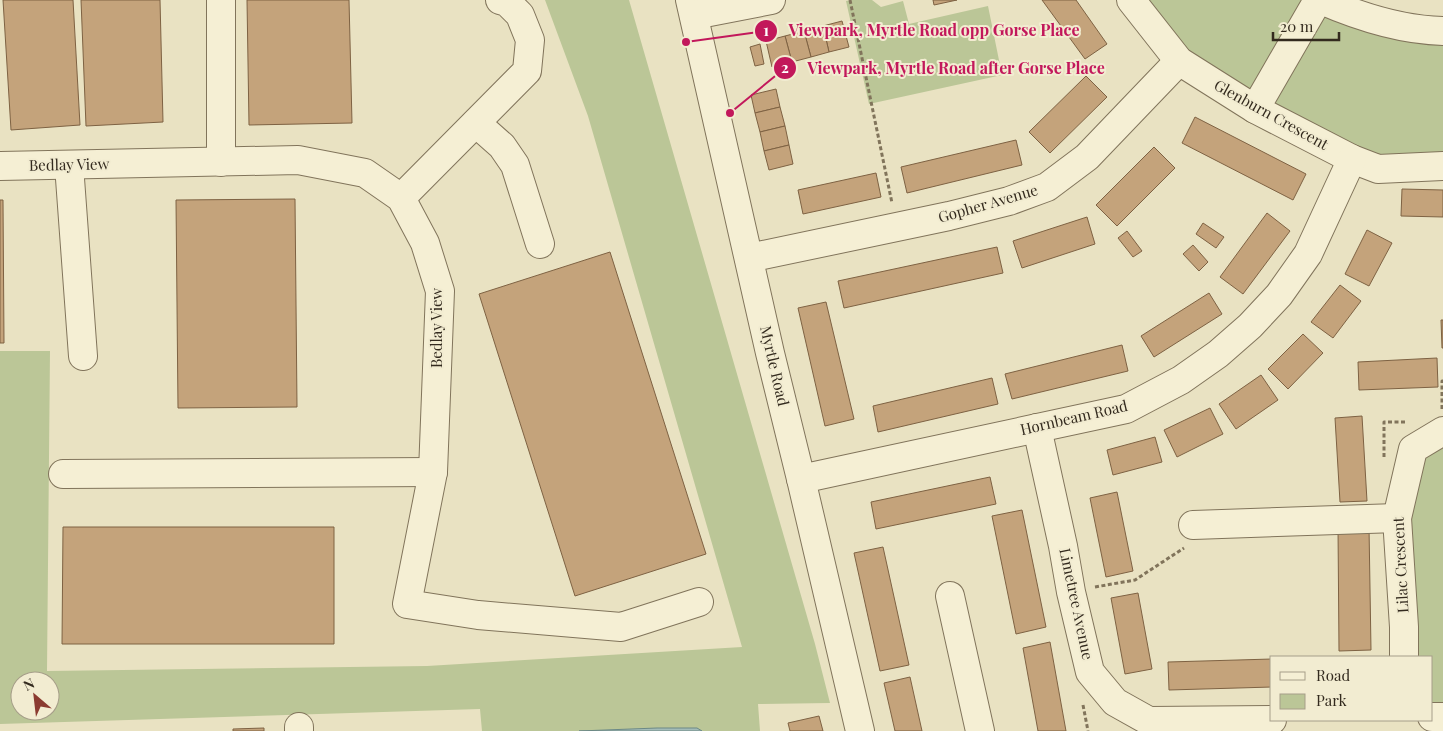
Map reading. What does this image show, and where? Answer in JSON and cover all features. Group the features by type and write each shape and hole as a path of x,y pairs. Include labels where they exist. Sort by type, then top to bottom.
{"street":[{"path":"221,0 221,162"},
{"path":"692,7 771,0"},
{"name":"Glenburn Crescent","path":"1130,0 1179,62 1255,109 1352,159 1378,169 1443,166"},
{"path":"1255,109 1320,0 1375,21 1404,27 1443,31"},
{"name":"Myrtle Road","path":"692,7 770,353 860,731"},
{"path":"401,198 527,71 530,40 510,8"},
{"name":"Gopher Avenue","path":"749,258 949,216 1009,201 1048,187 1087,157 1179,62"},
{"path":"476,123 502,146 516,165 540,244"},
{"name":"Hornbeam Road","path":"801,478 1126,409 1181,380 1218,354 1250,326 1280,295 1308,254 1352,159"},
{"name":"Bedlay View","path":"0,166 298,160 365,173 401,198 425,243 440,291 433,472 407,604 478,615 621,627 699,602"},
{"path":"69,164 83,356"},
{"name":"Lilac Crescent","path":"1404,656 1397,518 1413,449 1442,423"},
{"name":"Limetree Avenue","path":"1037,428 1063,546 1071,592 1090,672 1115,702 1149,721 1270,720"},
{"path":"62,474 433,472"},
{"path":"1200,525 1397,518"},
{"path":"950,596 980,731"}],"path":[{"path":"850,0 897,228"},
{"path":"1442,423 1443,380"},
{"path":"1071,592 1134,580 1186,546 1200,525"}],"green space":[{"path":"545,0 629,0 815,644 830,703 758,704 760,731 482,731 480,709 0,724 0,351 50,351 47,671 427,666 742,647 588,116"},
{"path":"872,0 881,7 903,1 909,24 988,6 1002,75 869,104 846,1"},
{"path":"1131,0 1321,0 1443,31 1443,166 1378,169 1255,109"},
{"path":"1443,431 1443,717 1433,717 1433,656 1404,656 1413,449"}],"water":[{"path":"697,728 702,731 579,731"}],"building":[{"path":"3,0 73,0 80,125 11,130"},
{"path":"81,0 160,0 163,122 86,126"},
{"path":"247,0 349,0 352,123 249,125"},
{"path":"933,0 957,0 934,5"},
{"path":"1042,0 1076,0 1107,44 1085,59"},
{"path":"842,21 849,47 829,52 823,26"},
{"path":"823,26 829,52 811,57 804,31"},
{"path":"804,31 811,57 792,62 785,36"},
{"path":"785,36 792,62 772,67 766,41"},
{"path":"760,44 764,64 755,66 750,47"},
{"path":"1086,76 1107,97 1050,153 1029,132"},
{"path":"776,89 780,107 755,113 751,95"},
{"path":"780,107 785,126 760,132 755,113"},
{"path":"1195,117 1306,174 1293,200 1182,143"},
{"path":"785,126 789,145 764,151 760,132"},
{"path":"1016,140 1022,165 907,193 901,167"},
{"path":"789,145 793,164 769,170 764,151"},
{"path":"1154,147 1175,168 1117,226 1096,205"},
{"path":"876,173 881,197 803,214 798,190"},
{"path":"1402,189 1443,190 1443,217 1401,216"},
{"path":"295,199 297,407 178,408 176,200"},
{"path":"0,200 3,200 4,343 0,343"},
{"path":"1267,213 1290,231 1243,294 1220,277"},
{"path":"1087,217 1095,244 1022,268 1013,241"},
{"path":"1203,223 1224,237 1216,248 1196,234"},
{"path":"1367,230 1392,243 1369,286 1345,274"},
{"path":"1127,231 1142,251 1133,257 1118,238"},
{"path":"1193,245 1208,262 1199,271 1183,254"},
{"path":"997,247 1003,273 844,308 838,281"},
{"path":"610,252 706,554 575,596 479,294"},
{"path":"1340,285 1361,301 1333,338 1311,322"},
{"path":"1209,293 1222,314 1154,357 1141,336"},
{"path":"826,302 854,419 825,426 798,308"},
{"path":"1441,320 1443,320 1443,348 1442,348"},
{"path":"1303,334 1323,353 1288,389 1268,369"},
{"path":"1122,345 1128,371 1012,399 1005,374"},
{"path":"1437,358 1438,387 1359,390 1358,362"},
{"path":"1261,375 1278,400 1236,429 1219,404"},
{"path":"992,378 998,404 878,432 873,406"},
{"path":"1210,408 1223,434 1177,457 1164,430"},
{"path":"1362,416 1367,501 1340,502 1335,418"},
{"path":"1155,437 1162,462 1113,475 1107,450"},
{"path":"990,477 996,504 876,529 871,502"},
{"path":"1117,492 1133,571 1106,577 1090,498"},
{"path":"1022,510 1046,627 1016,634 992,516"},
{"path":"63,527 334,527 334,644 62,644"},
{"path":"1369,527 1371,650 1339,651 1338,528"},
{"path":"883,547 909,665 880,671 854,553"},
{"path":"1138,593 1152,669 1125,674 1111,598"},
{"path":"1050,642 1066,731 1038,731 1023,648"},
{"path":"1270,659 1270,687 1169,690 1168,662"},
{"path":"910,677 922,731 895,731 884,683"},
{"path":"819,716 823,731 790,731 788,723"},
{"path":"264,728 264,731 233,731 233,729"}],"place":[{"name":"Viewpark, Myrtle Road opp Gorse Place","path":"686,42"},
{"name":"Viewpark, Myrtle Road after Gorse Place","path":"730,113"}]}
